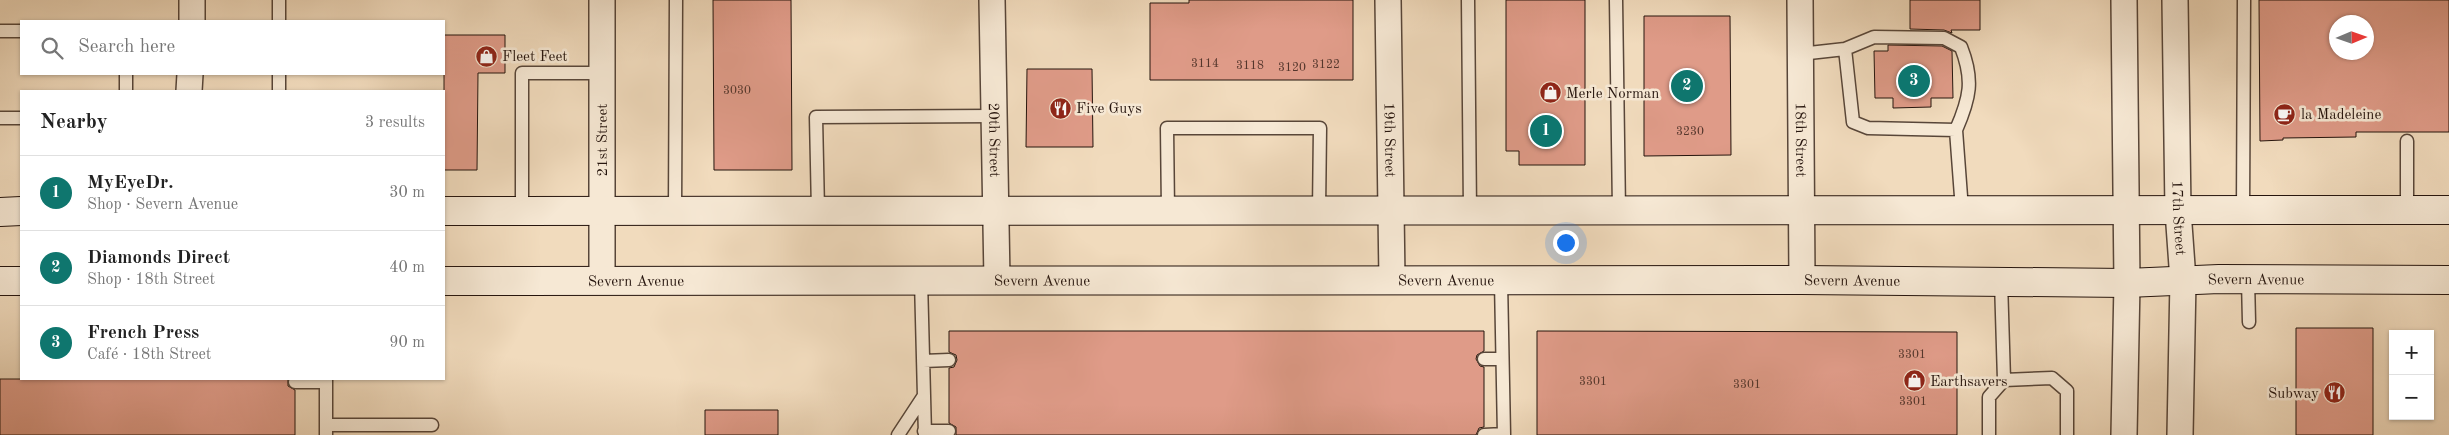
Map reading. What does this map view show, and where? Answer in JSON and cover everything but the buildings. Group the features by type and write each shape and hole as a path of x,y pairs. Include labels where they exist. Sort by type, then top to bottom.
{"street":[{"path":"192,0 192,20"},
{"name":"21st Street","path":"602,0 602,280"},
{"name":"20th Street","path":"992,0 997,280"},
{"name":"19th Street","path":"1388,0 1392,280"},
{"name":"18th Street","path":"1800,0 1802,280"},
{"path":"2124,0 2126,210 2124,435"},
{"name":"17th Street","path":"2175,0 2178,211 2183,280 2180,435"},
{"path":"190,75 190,90"},
{"path":"445,212 2449,210"},
{"path":"0,212 20,212"},
{"name":"Severn Avenue","path":"445,281 1802,280 2126,283 2183,280 2449,280"},
{"path":"0,281 20,281"}],"lane":[{"path":"279,0 279,20"},
{"path":"675,212 676,0"},
{"path":"1468,0 1470,211"},
{"path":"1616,0 1619,211"},
{"path":"2243,210 2244,0"},
{"path":"0,31 20,31"},
{"path":"1800,54 1845,49 1874,37 1944,38 1962,47 1969,66 1968,101 1956,130 1962,210"},
{"path":"1845,49 1853,122 1868,128 1956,130"},
{"path":"522,211 522,73 602,73"},
{"path":"126,75 126,90"},
{"path":"279,75 279,90"},
{"path":"818,211 816,116 994,116"},
{"path":"0,118 20,118"},
{"path":"1168,211 1167,128 1320,128 1319,211"},
{"path":"2406,210 2407,141"},
{"path":"921,280 924,433 949,431"},
{"path":"2248,280 2249,322"},
{"path":"1484,435 1504,435 1501,281"},
{"path":"1989,435 1989,397 2004,380 2001,282"},
{"path":"1484,359 1502,359"},
{"path":"923,361 949,360"},
{"path":"2004,380 2052,378 2067,391 2067,435"},
{"path":"295,382 326,380 326,430 432,425"},
{"path":"898,435 923,398"}],"place":[{"name":"Fleet Feet","path":"486,56"},
{"name":"French Press","path":"1914,81"},
{"name":"Diamonds Direct","path":"1687,86"},
{"name":"Merle Norman","path":"1550,93"},
{"name":"Five Guys","path":"1060,108"},
{"name":"la Madeleine","path":"2285,114"},
{"name":"MyEyeDr.","path":"1546,131"},
{"name":"Earthsavers","path":"1914,381"},
{"name":"Subway","path":"2335,393"}]}
